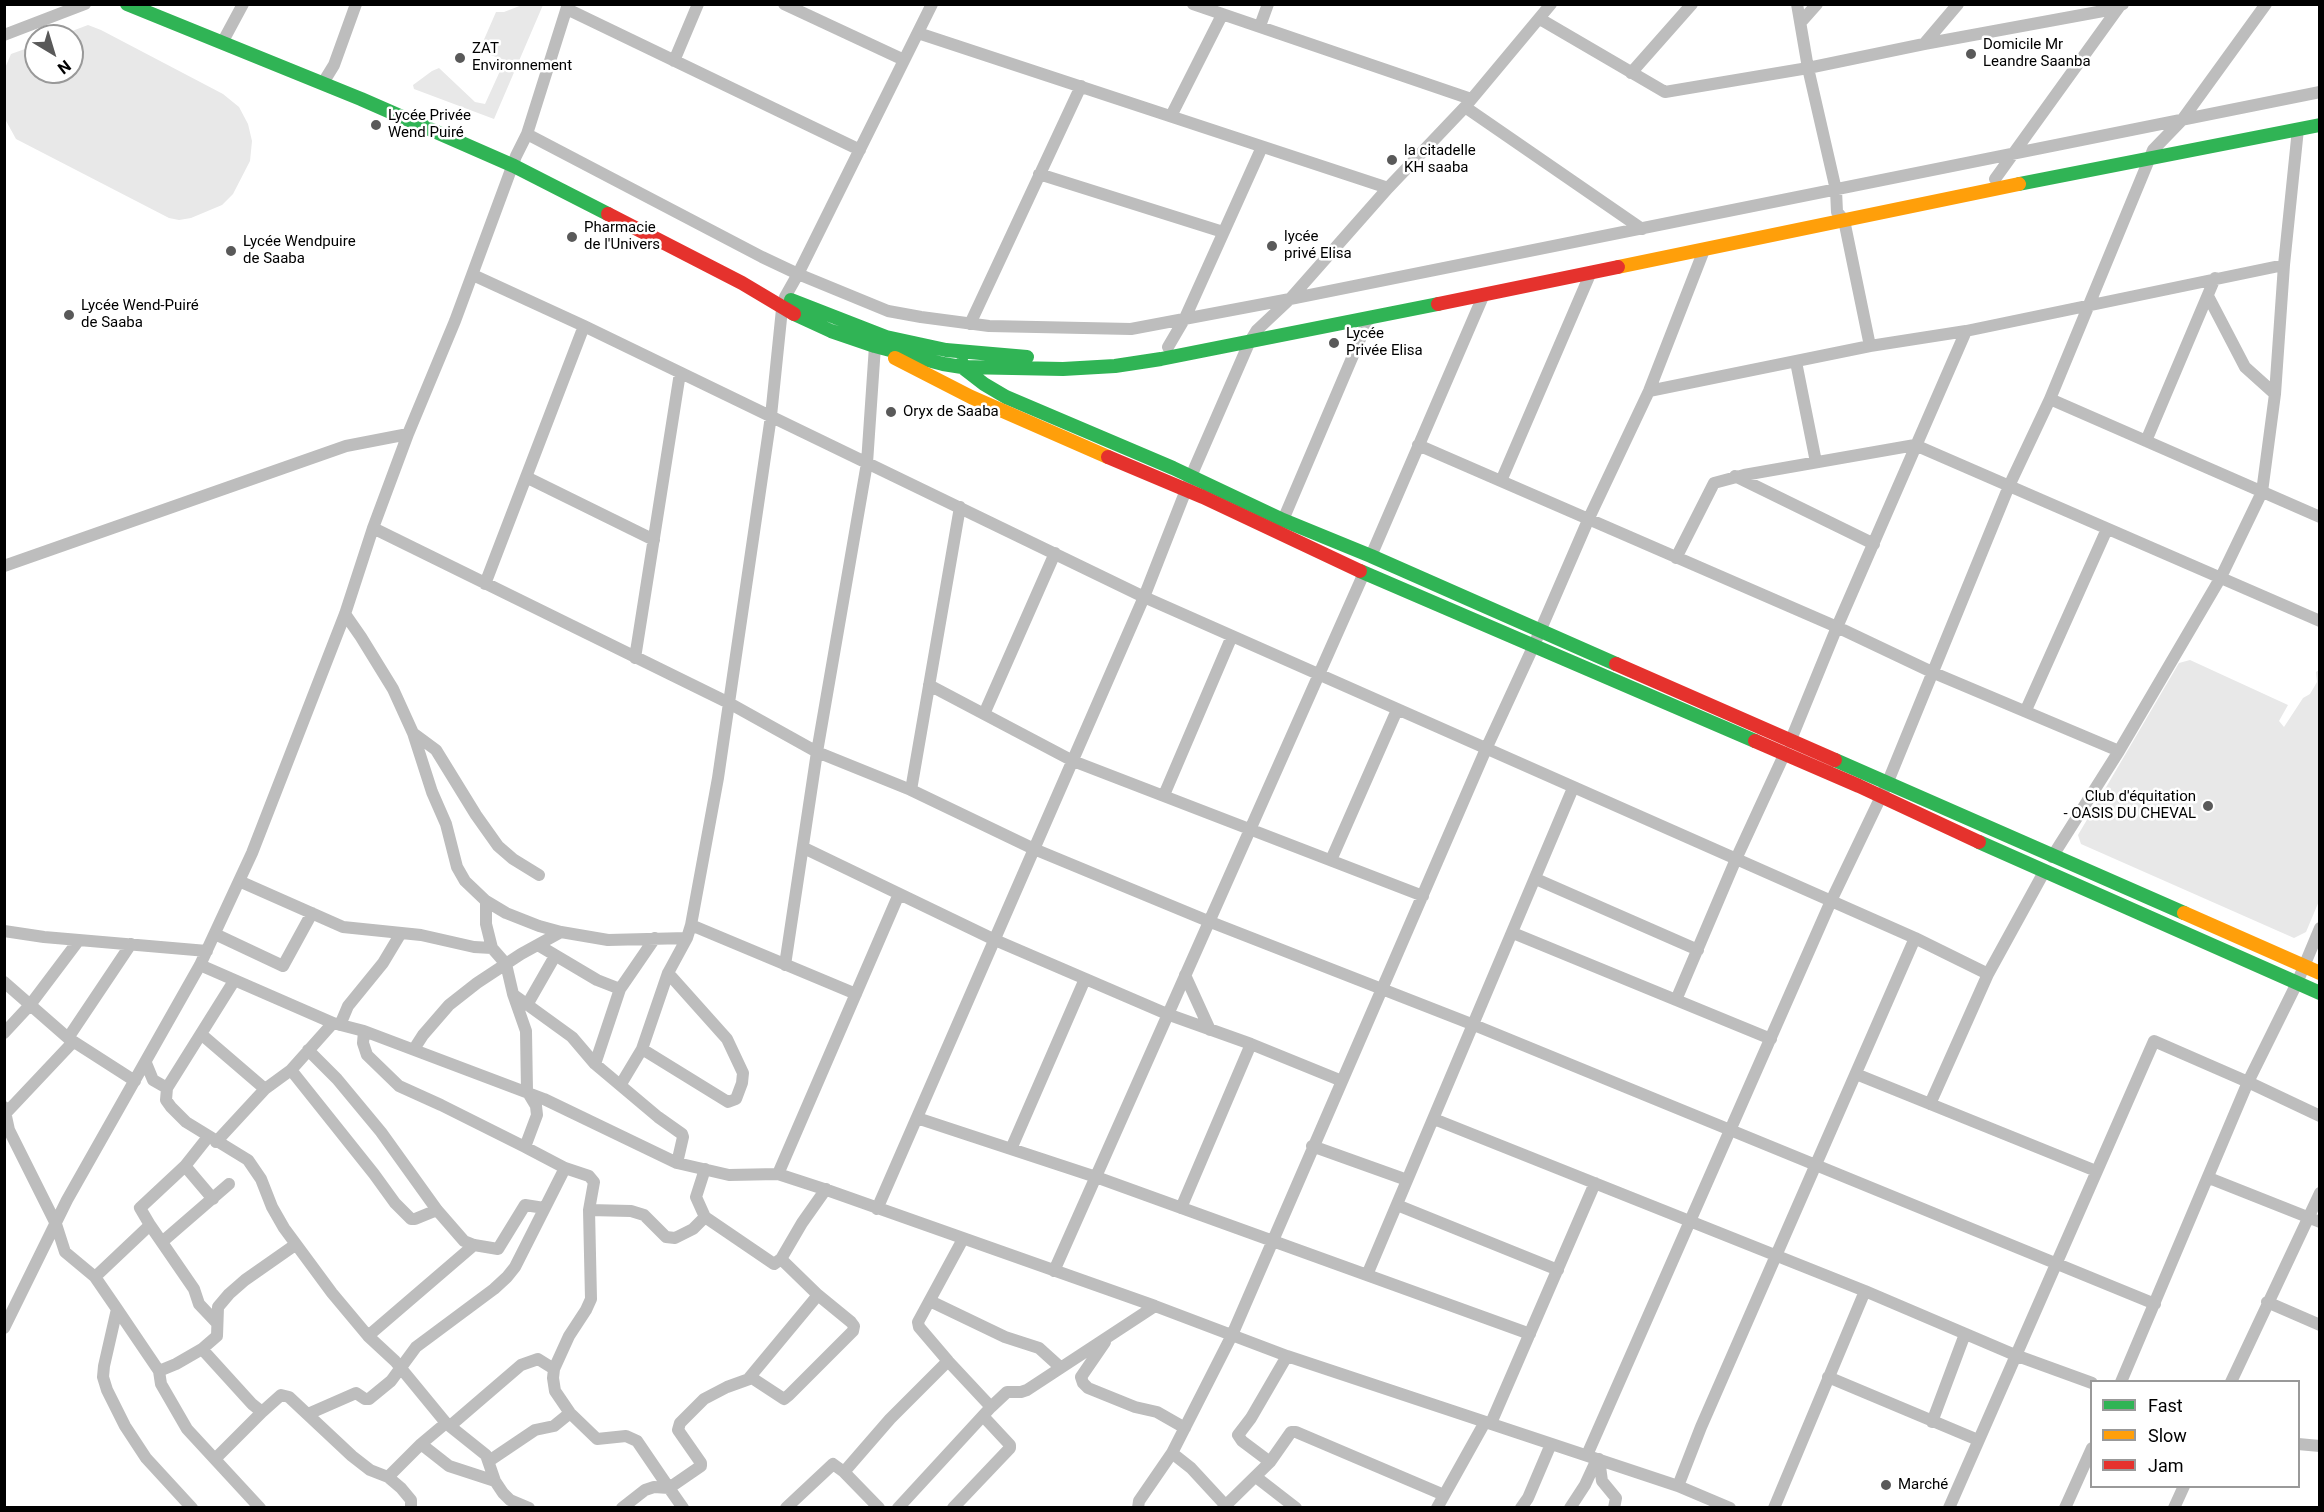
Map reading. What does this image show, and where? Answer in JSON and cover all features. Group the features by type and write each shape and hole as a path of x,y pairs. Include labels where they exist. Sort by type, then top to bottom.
{"street":[{"path":"4,35 85,4"},
{"path":"127,4 515,161"},
{"path":"222,43 243,4"},
{"path":"326,78 334,65 356,4"},
{"path":"674,61 698,4"},
{"path":"784,4 904,60"},
{"path":"621,1084 642,1049 668,973 687,938 691,925 718,778 771,416 784,303 932,4"},
{"path":"1193,4 1260,26 1468,103 1642,229"},
{"path":"1260,26 1268,4"},
{"path":"877,1209 1144,597 1191,477 1249,343 1257,330 1290,299 1388,188 1468,103 1551,4"},
{"path":"1631,73 1692,4"},
{"path":"1797,4 1808,68 1870,346"},
{"path":"1801,22 1817,4"},
{"path":"1924,44 1958,4"},
{"path":"1570,1508 1585,1485 1691,1221 1831,901 1884,790 2009,486 2050,399 2151,154 2182,120 2266,4"},
{"path":"1540,19 1665,92 1808,68 2121,6"},
{"path":"1995,179 2121,6"},
{"path":"4,1328 67,1200 200,965 255,845 345,614 373,528 408,435 527,134 567,7 860,150"},
{"path":"1171,116 1222,15"},
{"path":"918,33 1388,188"},
{"path":"222,43 326,78 515,161 649,228 831,331 875,346 962,367 1064,369 1114,366 1249,343 1704,250 1995,179 2319,125"},
{"path":"970,324 1082,86"},
{"path":"527,134 798,274 888,310 921,318 989,326 1131,329 1642,229 2319,92"},
{"path":"784,303 886,337 932,348 1059,359 1111,356 1257,330 1840,216 2151,154 2319,117"},
{"path":"2052,857 2119,751 2221,577 2262,492 2275,394 2284,265 2298,129"},
{"path":"1168,346 1185,318 1262,147"},
{"path":"1039,174 1223,232"},
{"path":"1138,1508 1139,1502 1172,1453 1232,1335 1486,749 1589,518 1649,391 1704,250"},
{"path":"1649,391 1870,346 1966,331 2284,265"},
{"path":"1501,481 1591,272"},
{"path":"472,275 584,326 1144,597 1915,938 1988,974"},
{"path":"2146,441 2215,278"},
{"path":"1371,556 1484,294"},
{"path":"2208,296 2245,367 2275,394"},
{"path":"1283,520 1369,318"},
{"path":"485,584 584,326"},
{"path":"1676,1000 1736,859 1787,749 1837,627 1966,331"},
{"path":"785,964 817,752 867,463 875,346"},
{"path":"875,346 916,370 971,397 1186,491 1364,573 1884,790 2052,857 2319,973"},
{"path":"961,352 962,367 1006,397 1191,477 1283,520 1371,556 1787,749"},
{"path":"1796,362 1816,462"},
{"path":"635,658 680,373"},
{"path":"2050,399 2319,517"},
{"path":"4,566 346,446 408,435"},
{"path":"1418,445 1837,627 1934,673 2119,751"},
{"path":"1676,558 1711,486 1717,482 1735,476 1915,445 2319,621"},
{"path":"1735,476 1874,544"},
{"path":"526,477 654,540"},
{"path":"911,790 960,507"},
{"path":"373,528 729,703 817,752 911,790 1034,849 1208,921 1474,1025 2155,1304"},
{"path":"2026,711 2107,529"},
{"path":"984,714 1055,553"},
{"path":"1054,1271 1317,674 1364,573"},
{"path":"345,614 393,689 413,733 432,792 446,824 458,867 465,881 486,901 506,913 561,932 608,940 687,938"},
{"path":"1164,795 1232,636"},
{"path":"929,686 1073,761 1423,896"},
{"path":"1331,860 1397,710"},
{"path":"413,733 436,750 498,846 538,875"},
{"path":"1367,1275 1573,788"},
{"path":"1884,790 2044,872 2319,993"},
{"path":"804,848 995,940 1085,979 1167,1014 1251,1044 1342,1081"},
{"path":"1930,1104 1988,974 2044,872"},
{"path":"1536,879 1698,950"},
{"path":"239,881 343,927 444,939 474,947 492,948"},
{"path":"778,1174 899,894"},
{"path":"486,901 486,924 492,948 506,964 513,994 526,1031 527,1091 536,1106 537,1115 525,1147"},
{"path":"215,934 283,966 312,913"},
{"path":"691,925 856,994"},
{"path":"2122,1380 2248,1082 2297,982 2319,928"},
{"path":"4,931 207,951"},
{"path":"414,1049 449,1005 506,964 561,932"},
{"path":"217,1323 199,1305 194,1289 140,1208 265,1089 291,1070 308,1050 336,1024 383,963 401,933"},
{"path":"1513,933 1772,1039"},
{"path":"596,1064 620,989 655,938"},
{"path":"1678,1486 1701,1427 1915,938"},
{"path":"4,1033 30,1005 79,940"},
{"path":"131,944 70,1040 5,1110 9,1130 56,1224 65,1252 69,1258 95,1277 159,1371 161,1384 187,1429 260,1508"},
{"path":"538,945 597,980 620,989"},
{"path":"527,1005 555,956"},
{"path":"200,965 336,1024 364,1031 527,1091 677,1163 729,1175 778,1174 1155,1306 1287,1356 1678,1486 1730,1508"},
{"path":"642,1049 728,1102 736,1099 742,1083 742,1072 726,1039 668,973"},
{"path":"1185,975 1210,1030"},
{"path":"1011,1149 1085,979"},
{"path":"234,981 167,1088 166,1100 186,1122 248,1160 261,1179 272,1207 296,1245 368,1336 401,1368 448,1425 486,1455 495,1481 510,1500 529,1508"},
{"path":"4,982 70,1040 135,1081"},
{"path":"513,994 572,1037 596,1064 658,1117 682,1134 677,1163"},
{"path":"364,1031 363,1043 367,1055 399,1086 565,1168 590,1176 592,1179 589,1210 591,1299 569,1336 554,1369 553,1385 570,1413 597,1439 626,1436 637,1441 683,1508"},
{"path":"201,1034 265,1089"},
{"path":"1949,1508 2055,1262 2154,1041 2319,1116"},
{"path":"1181,1208 1251,1044"},
{"path":"308,1050 337,1079 381,1132 437,1210 464,1241 498,1249 525,1205 544,1208"},
{"path":"146,1063 153,1080 167,1088"},
{"path":"291,1070 395,1203 411,1219 437,1210"},
{"path":"1856,1074 2096,1171"},
{"path":"917,1118 1096,1177 1530,1334"},
{"path":"1434,1119 1865,1291 2015,1355 2090,1383"},
{"path":"1312,1146 1407,1180"},
{"path":"185,1166 213,1199"},
{"path":"308,1414 356,1393 365,1400 369,1399 391,1381 416,1347 507,1278 565,1168"},
{"path":"705,1169 696,1197 705,1216 771,1263 777,1263 781,1259 802,1222 826,1190"},
{"path":"2209,1178 2319,1222"},
{"path":"1437,1508 1488,1423 1596,1183"},
{"path":"162,1242 229,1184"},
{"path":"2232,1380 2319,1193"},
{"path":"1397,1205 1558,1270"},
{"path":"589,1210 631,1211 644,1215 666,1237 675,1238 693,1229 705,1216"},
{"path":"95,1277 150,1225"},
{"path":"953,1508 1010,1448 987,1412 918,1324 963,1239"},
{"path":"159,1371 202,1349 217,1336 218,1307 229,1294 245,1280 296,1245"},
{"path":"368,1336 474,1245"},
{"path":"749,1378 783,1399 854,1330 850,1322 781,1259"},
{"path":"1774,1508 1865,1291"},
{"path":"622,1508 645,1490 654,1487 669,1488 701,1465 679,1432 680,1423 713,1393 749,1378 818,1295"},
{"path":"930,1301 1005,1337 1039,1348 1060,1367"},
{"path":"2267,1302 2319,1325"},
{"path":"902,1506 1007,1392 1027,1390 1155,1306"},
{"path":"117,1309 104,1366 103,1377 107,1390 125,1426 150,1462 192,1508"},
{"path":"1932,1422 1965,1334"},
{"path":"1107,1338 1081,1377 1083,1383 1088,1388 1135,1407 1158,1412 1185,1428"},
{"path":"202,1349 262,1412"},
{"path":"1270,1462 1238,1436 1287,1356"},
{"path":"388,1477 421,1444 448,1425 521,1365 538,1359 554,1369"},
{"path":"844,1472 890,1419 948,1361"},
{"path":"1828,1377 1978,1440"},
{"path":"215,1459 274,1400 285,1395 370,1470 388,1477 411,1500 411,1508"},
{"path":"489,1461 535,1430 554,1426 570,1413"},
{"path":"1172,1453 1191,1468 1226,1507 1270,1462 1291,1432 1296,1432 1444,1495"},
{"path":"421,1444 449,1466 495,1481"},
{"path":"1521,1508 1528,1498 1551,1444"},
{"path":"2300,1444 2319,1445"},
{"path":"2065,1508 2090,1450"},
{"path":"1594,1458 1602,1482 1616,1498 1614,1508"},
{"path":"786,1508 833,1464 844,1472 879,1508"},
{"path":"1256,1477 1296,1508"},
{"path":"2174,1508 2183,1488"}],"shaded area":[{"path":"522,5 543,5 494,119 414,89 413,85 439,68 475,102 485,104 505,60 479,51 496,12 504,12"},
{"path":"88,25 101,30 223,94 239,107 248,124 252,141 250,161 233,194 222,205 191,218 179,220 169,218 16,139 5,119 5,68 11,54 24,49 24,84 84,84 84,27"},
{"name":"Club d'équitation - OASIS DU CHEVAL","path":"2190,660 2288,705 2279,721 2284,727 2303,698 2310,694 2317,682 2316,672 2319,670 2319,901 2306,932 2294,938 2081,844 2078,835 2179,663"}],"traffic: fast":[{"path":"127,4 361,99 514,166 608,214"},
{"path":"2019,184 2320,125"},
{"path":"791,300 886,337 946,350 1027,357"},
{"path":"794,314 831,331 875,346 943,364 962,367 1063,369 1115,366 1161,359 1438,304"},
{"path":"962,363 962,367 1006,397 1173,468 1283,520 1371,556 1616,664"},
{"path":"1360,571 1755,741"},
{"path":"1835,760 2184,913"},
{"path":"1979,842 2320,993"}],"traffic: slow":[{"path":"1618,267 2019,184"},
{"path":"895,358 971,397 1108,457"},
{"path":"2184,913 2320,973"}],"traffic: jam":[{"path":"608,214 742,283 794,314"},
{"path":"1438,304 1618,267"},
{"path":"1108,457 1203,497 1360,571"},
{"path":"1616,664 1835,760"},
{"path":"1755,741 1979,842"}],"place":[{"name":"Domicile Mr Leandre Saanba","path":"1971,54"},
{"name":"ZAT Environnement","path":"460,58"},
{"name":"Lycée Privée Wend Puiré","path":"376,125"},
{"name":"la citadelle KH saaba","path":"1392,160"},
{"name":"Pharmacie de l'Univers","path":"572,237"},
{"name":"lycée privé Elisa","path":"1272,246"},
{"name":"Lycée Wendpuire de Saaba","path":"231,251"},
{"name":"Lycée Wend-Puiré de Saaba","path":"69,315"},
{"name":"Lycée Privée Elisa","path":"1334,343"},
{"name":"Oryx de Saaba","path":"891,412"},
{"name":"Club d'équitation - OASIS DU CHEVAL","path":"2208,806"},
{"name":"Marché","path":"1886,1485"}]}
